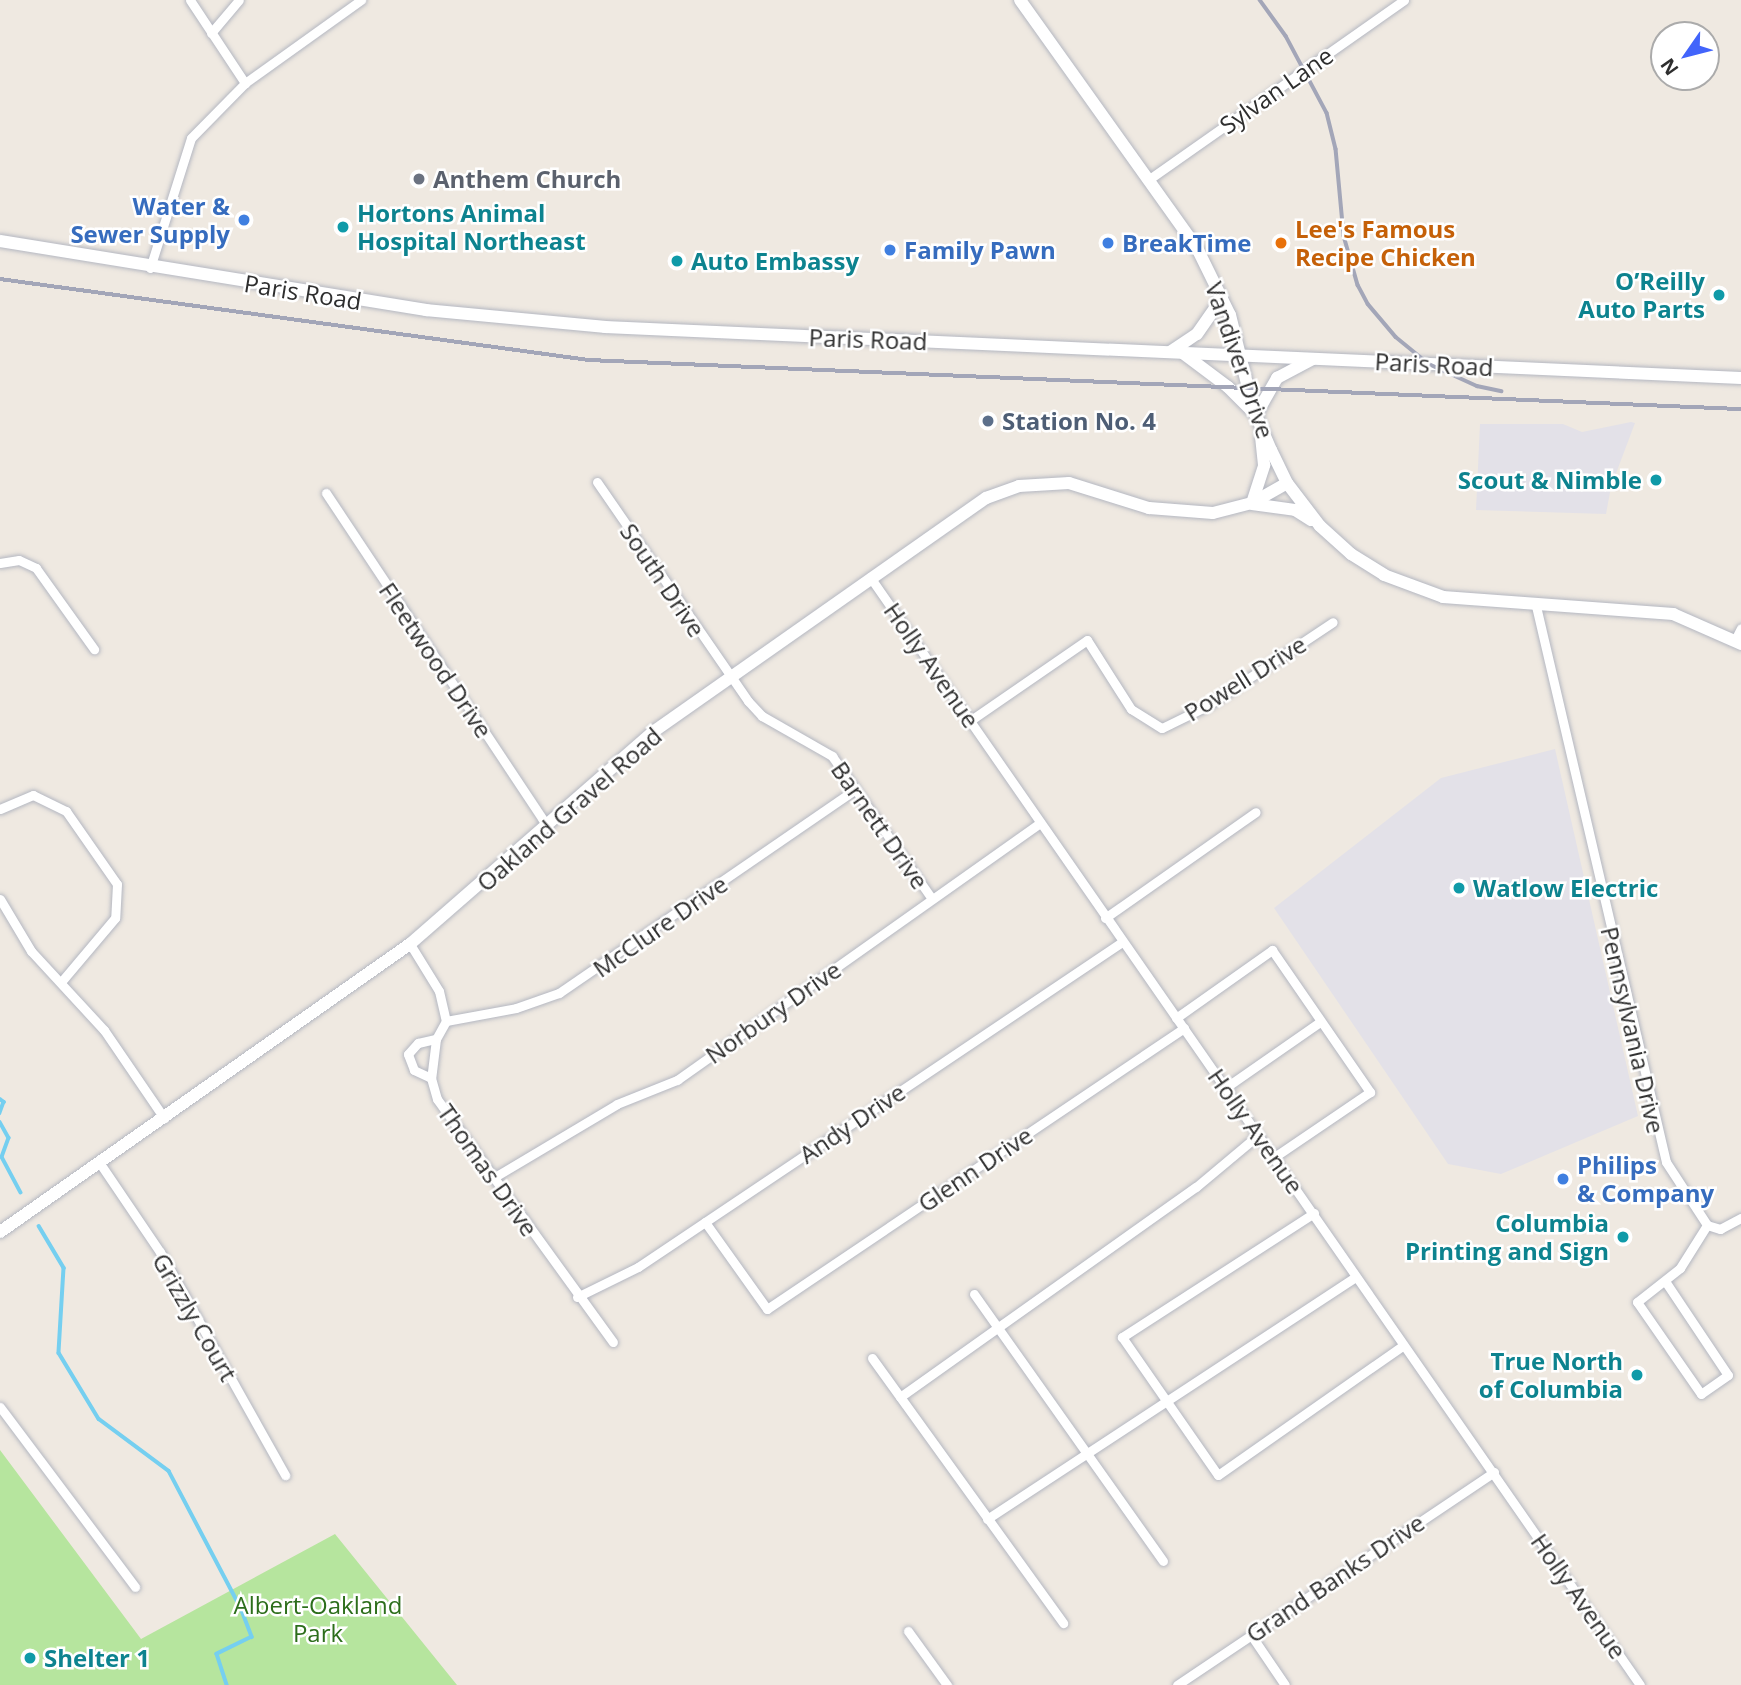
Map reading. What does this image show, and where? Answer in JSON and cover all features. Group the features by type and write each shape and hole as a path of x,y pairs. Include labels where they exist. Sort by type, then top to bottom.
{"main road":[{"name":"Vandiver Drive","path":"1020,0 1197,248 1222,298 1258,419 1287,483 1320,526 1350,554 1419,590 1536,606 1673,614 1738,642"},
{"name":"Paris Road","path":"0,241 150,268 426,310 605,327 1741,379"},
{"path":"1222,298 1197,334 1176,353 1228,387 1258,419"},
{"path":"1313,358 1277,378 1258,419 1264,465 1252,503 1295,510 1320,526"},
{"name":"Oakland Gravel Road","path":"0,1232 410,944 547,826 621,757 961,513 1019,486 1069,483 1177,513 1213,513 1252,503 1287,483"}],"street":[{"path":"190,0 244,83"},
{"path":"211,33 239,0"},
{"path":"150,268 191,138 244,83 361,0"},
{"name":"Sylvan Lane","path":"1148,180 1404,0"},
{"name":"South Drive","path":"597,482 729,677"},
{"name":"Fleetwood Drive","path":"326,493 547,826"},
{"path":"0,563 19,560 36,568 94,649"},
{"name":"Holly Avenue","path":"870,577 1640,1685"},
{"name":"Pennsylvania Drive","path":"1536,606 1659,1139 1676,1181 1707,1225"},
{"name":"Powell Drive","path":"971,720 1087,640 1131,709 1162,728 1208,706 1333,622"},
{"path":"1738,642 1741,628"},
{"name":"Barnett Drive","path":"729,677 762,716 832,756 932,899"},
{"name":"McClure Drive","path":"446,1021 516,1008 559,993 856,789"},
{"path":"0,810 33,795 66,811 117,884 115,918 62,981"},
{"path":"1105,918 1256,812"},
{"name":"Norbury Drive","path":"493,1178 617,1104 677,1080 1040,822"},
{"path":"0,899 31,951 62,981 104,1030 164,1118"},
{"name":"Andy Drive","path":"577,1297 638,1268 1122,942"},
{"path":"410,944 439,991 446,1021"},
{"path":"1176,1018 1272,950 1370,1092 1273,1158"},
{"name":"Thomas Drive","path":"446,1021 436,1039 431,1078 437,1099 577,1297 613,1342"},
{"path":"1225,1088 1320,1022"},
{"name":"Glenn Drive","path":"705,1222 767,1309 1184,1028"},
{"path":"431,1078 414,1070 408,1054 418,1043 436,1039"},
{"path":"900,1397 998,1324 1196,1187 1257,1136"},
{"name":"Grizzly Court","path":"99,1162 160,1252 285,1475"},
{"path":"1314,1213 1122,1337 1218,1475 1402,1346"},
{"path":"1665,1281 1728,1375 1701,1394 1637,1302 1680,1268 1707,1225 1720,1229 1741,1218"},
{"path":"987,1519 1167,1404 1356,1277"},
{"path":"974,1294 998,1324 1163,1561"},
{"path":"872,1358 1063,1623"},
{"path":"0,1407 135,1587"},
{"name":"Grand Banks Drive","path":"1177,1685 1494,1472"},
{"path":"908,1632 945,1682 934,1685"},
{"path":"1251,1635 1285,1685"}],"shaded area":[{"path":"1635,423 1615,476 1606,473 1602,483 1611,487 1606,514 1476,510 1480,424 1563,424 1582,432"},
{"path":"1555,749 1638,1116 1501,1174 1448,1164 1274,908 1441,778"}],"green space":[{"name":"Albert-Oakland Park","path":"0,1450 141,1639 335,1534 457,1685 0,1685"}],"waterway":[{"path":"0,1099 4,1102 0,1113"},
{"path":"0,1122 9,1138 2,1157 21,1192"},
{"path":"39,1226 64,1268 59,1353 99,1419 169,1471 241,1608 252,1637 217,1654 227,1685"}],"railway":[{"path":"1260,0 1286,36 1327,113 1336,149 1344,236 1358,285 1368,304 1396,337 1429,364 1477,386 1501,391"},
{"path":"0,279 589,360 1741,409"}],"place":[{"name":"Anthem Church","path":"419,179"},
{"name":"Water & Sewer Supply","path":"244,220"},
{"name":"Hortons Animal Hospital Northeast","path":"343,227"},
{"name":"BreakTime","path":"1108,243"},
{"name":"Lee's Famous Recipe Chicken","path":"1281,243"},
{"name":"Family Pawn","path":"890,250"},
{"name":"Auto Embassy","path":"677,261"},
{"name":"O’Reilly Auto Parts","path":"1719,295"},
{"name":"Station No. 4","path":"988,421"},
{"name":"Scout & Nimble","path":"1656,480"},
{"name":"Watlow Electric","path":"1459,888"},
{"name":"Philips & Company","path":"1563,1179"},
{"name":"Columbia Printing and Sign","path":"1623,1237"},
{"name":"True North of Columbia","path":"1637,1375"},
{"name":"Shelter 1","path":"30,1658"}]}
